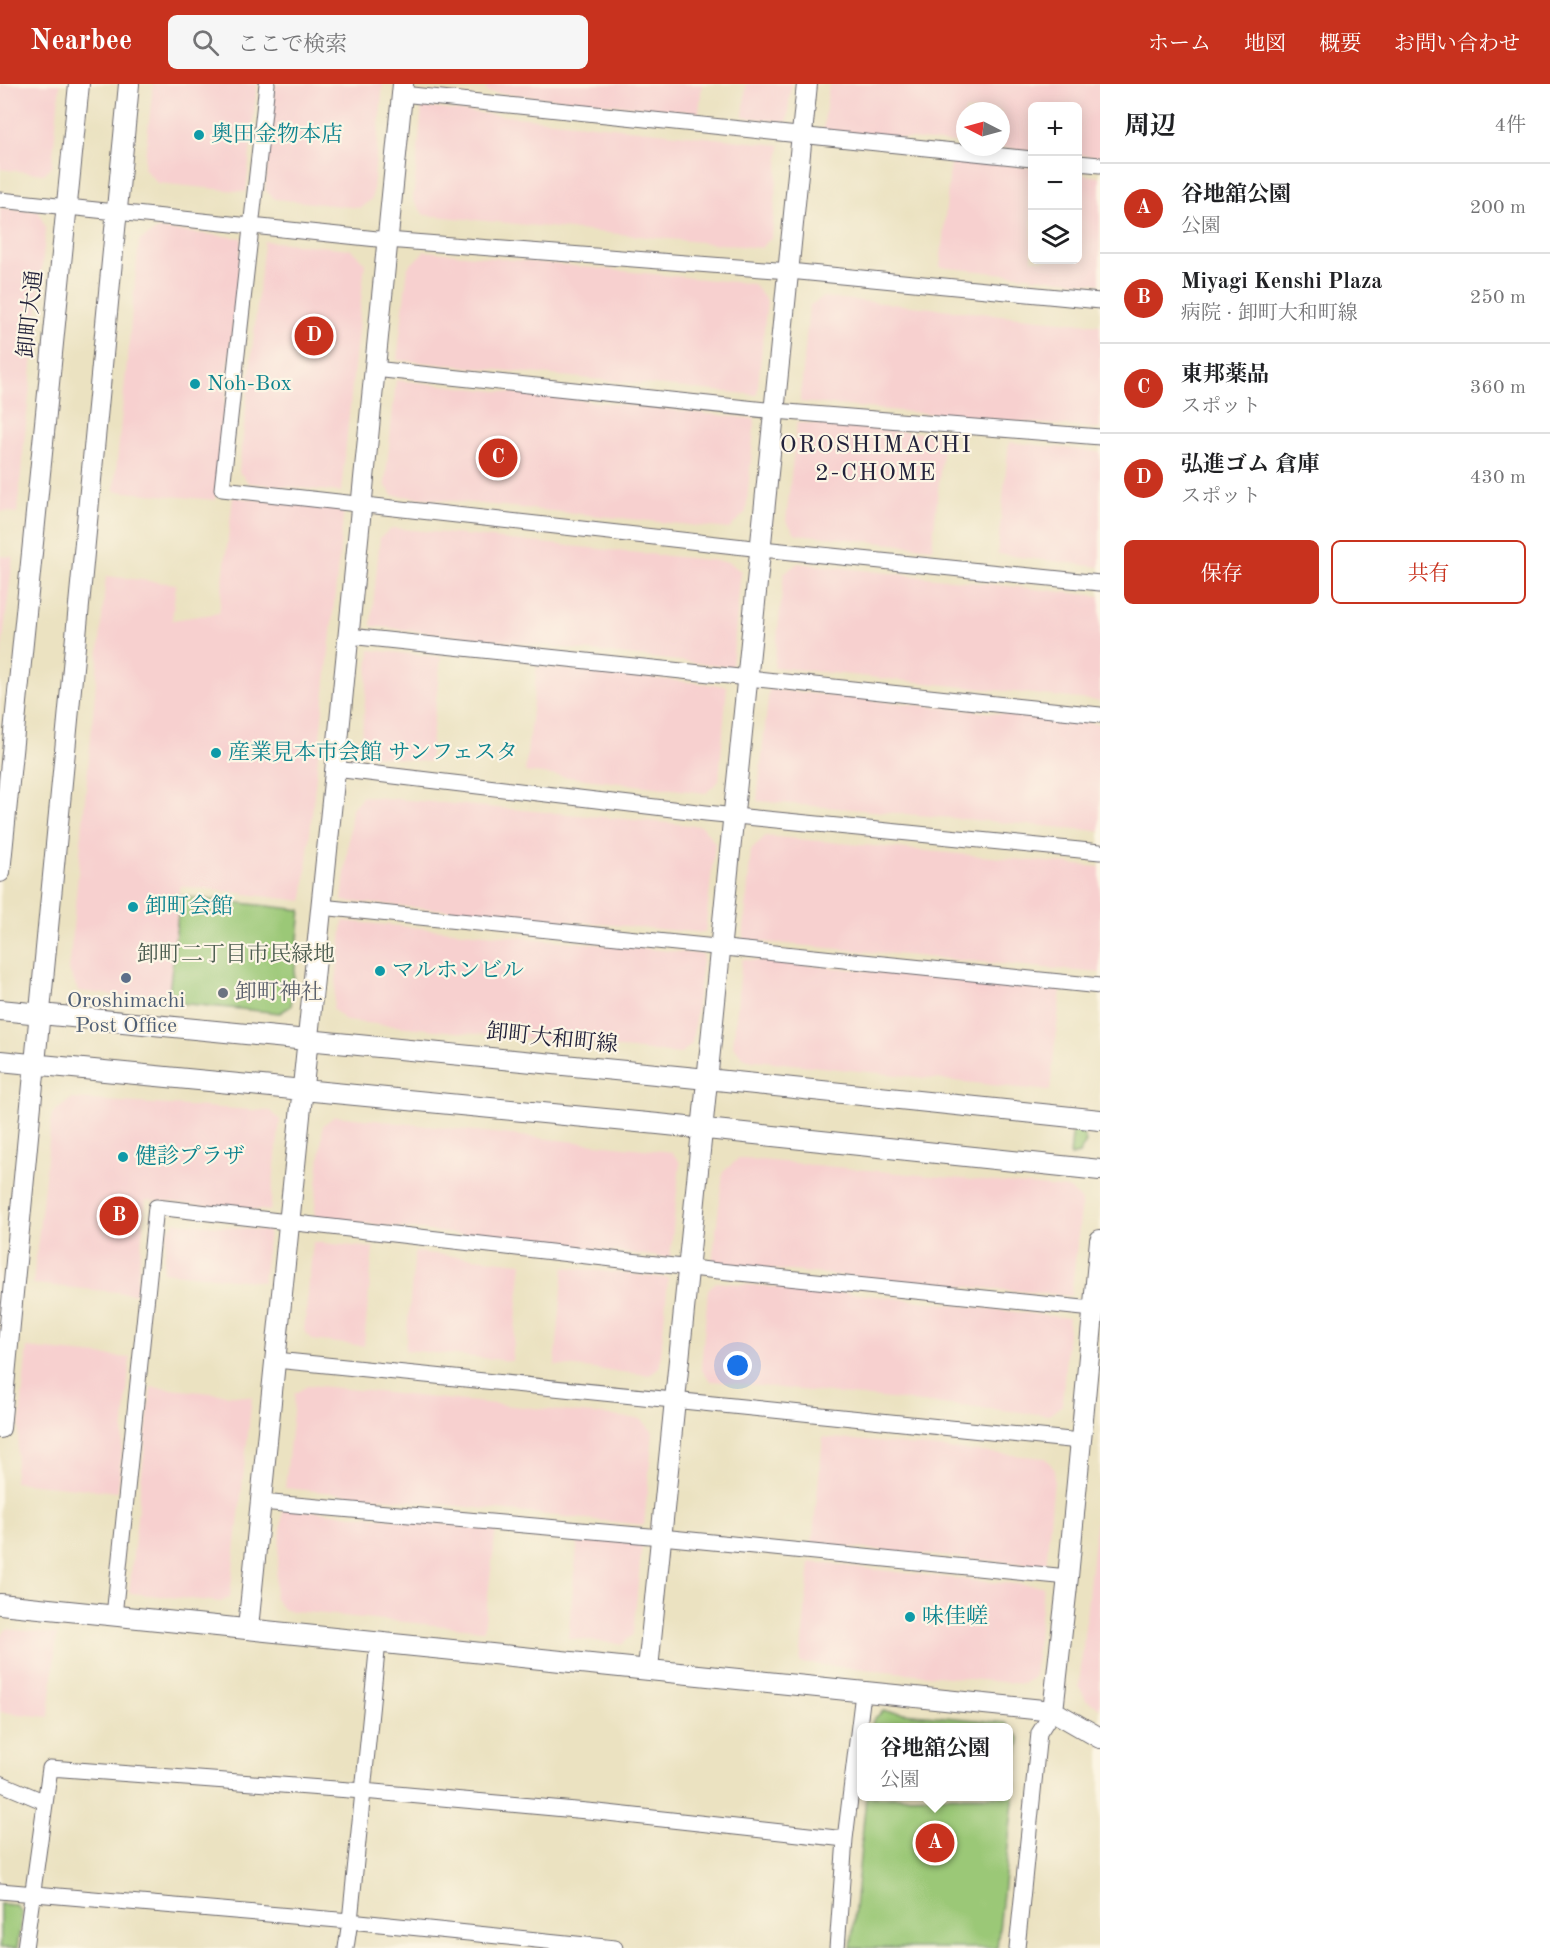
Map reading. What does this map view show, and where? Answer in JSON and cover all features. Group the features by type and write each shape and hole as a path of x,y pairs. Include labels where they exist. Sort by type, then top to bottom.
{"street":[{"name":"卸町大通","path":"0,872 79,84"},
{"path":"0,1428 129,84"},
{"path":"267,84 222,489 762,549 1100,583"},
{"path":"648,1669 807,84"},
{"path":"248,1628 291,1222 402,89 802,136 1028,159"},
{"path":"1082,163 1100,165"},
{"path":"0,200 387,240 789,271 1100,301"},
{"path":"374,369 775,411 1100,437"},
{"path":"349,636 1100,715"},
{"path":"336,769 734,816 1100,852"},
{"path":"321,908 1100,986"},
{"name":"卸町大和町線","path":"0,1010 707,1078 1100,1120"},
{"path":"0,1061 1100,1170"},
{"path":"114,1616 156,1207 688,1267 1093,1309"},
{"path":"1017,1948 1039,1733 1053,1711 1100,1240"},
{"path":"276,1360 1080,1441"},
{"path":"261,1502 661,1537 1068,1577"},
{"path":"0,1604 1053,1711 1100,1738"},
{"path":"346,1948 378,1642"},
{"path":"859,1723 862,1693"},
{"path":"837,1948 845,1839 857,1736"},
{"path":"25,1948 50,1768 363,1791 598,1812 845,1839"},
{"path":"0,1783 45,1802"},
{"path":"0,1891 350,1921 615,1948"}],"shaded area":[{"path":"0,84 60,84 52,166 44,174 0,169"},
{"name":"奥田金物本店","path":"153,84 257,84 246,192 157,183 144,168"},
{"path":"275,84 383,84 372,199 360,208 275,199 265,190"},
{"path":"487,84 702,84 699,113 486,92"},
{"path":"746,84 791,84 787,122 743,117"},
{"path":"829,84 1100,84 1100,157 1082,155 1082,102 1028,102 1028,151 1010,149 1010,102 956,102 956,143 823,131"},
{"path":"422,107 780,145 772,237 761,248 424,215 413,200"},
{"path":"951,158 1028,168 1028,264 1082,264 1082,175 1100,177 1100,284 940,267"},
{"path":"0,208 38,211 46,228 17,513 0,511"},
{"path":"158,229 242,238 215,500 114,491 139,241"},
{"path":"264,241 351,249 365,263 341,492 249,483 239,472"},
{"path":"425,251 753,284 767,301 757,395 397,360 408,267"},
{"path":"823,297 1100,325 1100,429 800,402 809,306"},
{"path":"396,380 755,419 746,512 729,529 392,495 385,484"},
{"path":"797,422 944,435 932,548 796,534 786,521"},
{"path":"1009,442 1100,452 1100,567 997,554"},
{"path":"233,497 344,508 303,901 180,886 168,1002 78,991 69,970 106,576 176,584 172,620 219,613"},
{"path":"393,528 728,562 741,571 732,667 371,626 380,537"},
{"path":"0,556 13,557 0,665"},
{"path":"798,563 1100,596 1100,701 774,667 784,573"},
{"path":"370,650 441,657 429,762 360,754"},
{"path":"537,666 727,686 719,781 706,793 525,772"},
{"path":"769,689 1100,724 1100,831 757,801"},
{"path":"363,796 702,826 715,843 705,933 342,901 352,808"},
{"path":"765,836 1100,867 1100,973 743,940 751,850"},
{"path":"343,921 703,954 692,1044 680,1054 346,1021 333,1009"},
{"path":"742,959 1061,989 1050,1091 745,1059 733,1046"},
{"path":"71,1099 271,1111 280,1120 270,1211 146,1200 136,1294 33,1284 52,1114"},
{"path":"335,1116 672,1152 680,1163 670,1258 314,1218 323,1125"},
{"path":"739,1158 1070,1189 1082,1202 1071,1296 712,1264 723,1172"},
{"path":"176,1222 269,1231 263,1282 163,1272 167,1231"},
{"path":"313,1242 373,1248 364,1346 312,1340 304,1331"},
{"path":"415,1252 522,1263 512,1361 405,1350"},
{"path":"564,1267 668,1278 660,1366 650,1375 555,1365"},
{"path":"716,1282 859,1294 1069,1318 1062,1405 1049,1415 711,1381 701,1369 708,1290"},
{"path":"27,1348 130,1358 118,1492 14,1482"},
{"path":"309,1385 641,1419 653,1432 644,1525 285,1488 295,1393"},
{"path":"151,1387 252,1397 230,1597 221,1602 129,1593"},
{"path":"823,1437 1045,1458 1055,1469 1046,1566 812,1544"},
{"path":"1100,1479 1100,1708 1086,1700 1079,1686"},
{"path":"283,1508 496,1529 484,1630 284,1610 274,1598"},
{"path":"578,1537 642,1544 633,1635 622,1644 568,1638"},
{"path":"810,1562 1043,1586 1034,1677 1023,1684 800,1663"},
{"path":"7,1629 57,1634 49,1717 0,1712 0,1636"}],"green space":[{"name":"卸町二丁目市民緑地","path":"180,896 301,910 291,1006 280,1013 168,1002"},
{"path":"1073,1124 1081,1128 1086,1142 1079,1154 1070,1156"},
{"path":"883,1711 1006,1723 873,1723"},
{"path":"1013,1730 1020,1738 997,1948 851,1948 866,1801 1013,1801"},
{"path":"0,1904 16,1905 22,1913 17,1948 0,1948"}],"place":[{"name":"奥田金物本店","path":"199,135"},
{"name":"弘進ゴム 倉庫","path":"314,336"},
{"name":"Noh-Box","path":"195,384"},
{"name":"東邦薬品","path":"498,458"},
{"name":"産業見本市会館 サンフェスタ","path":"216,753"},
{"name":"卸町会館","path":"133,907"},
{"name":"マルホンビル","path":"380,971"},
{"name":"Oroshimachi Post Office","path":"126,978"},
{"name":"卸町神社","path":"223,993"},
{"name":"健診プラザ","path":"123,1157"},
{"name":"Miyagi Kenshi Plaza","path":"119,1216"},
{"name":"味佳嵯","path":"910,1617"},
{"name":"谷地舘公園","path":"935,1843"}],"district":[{"name":"OROSHIMACHI 2-CHOME","path":"876,460"}]}
